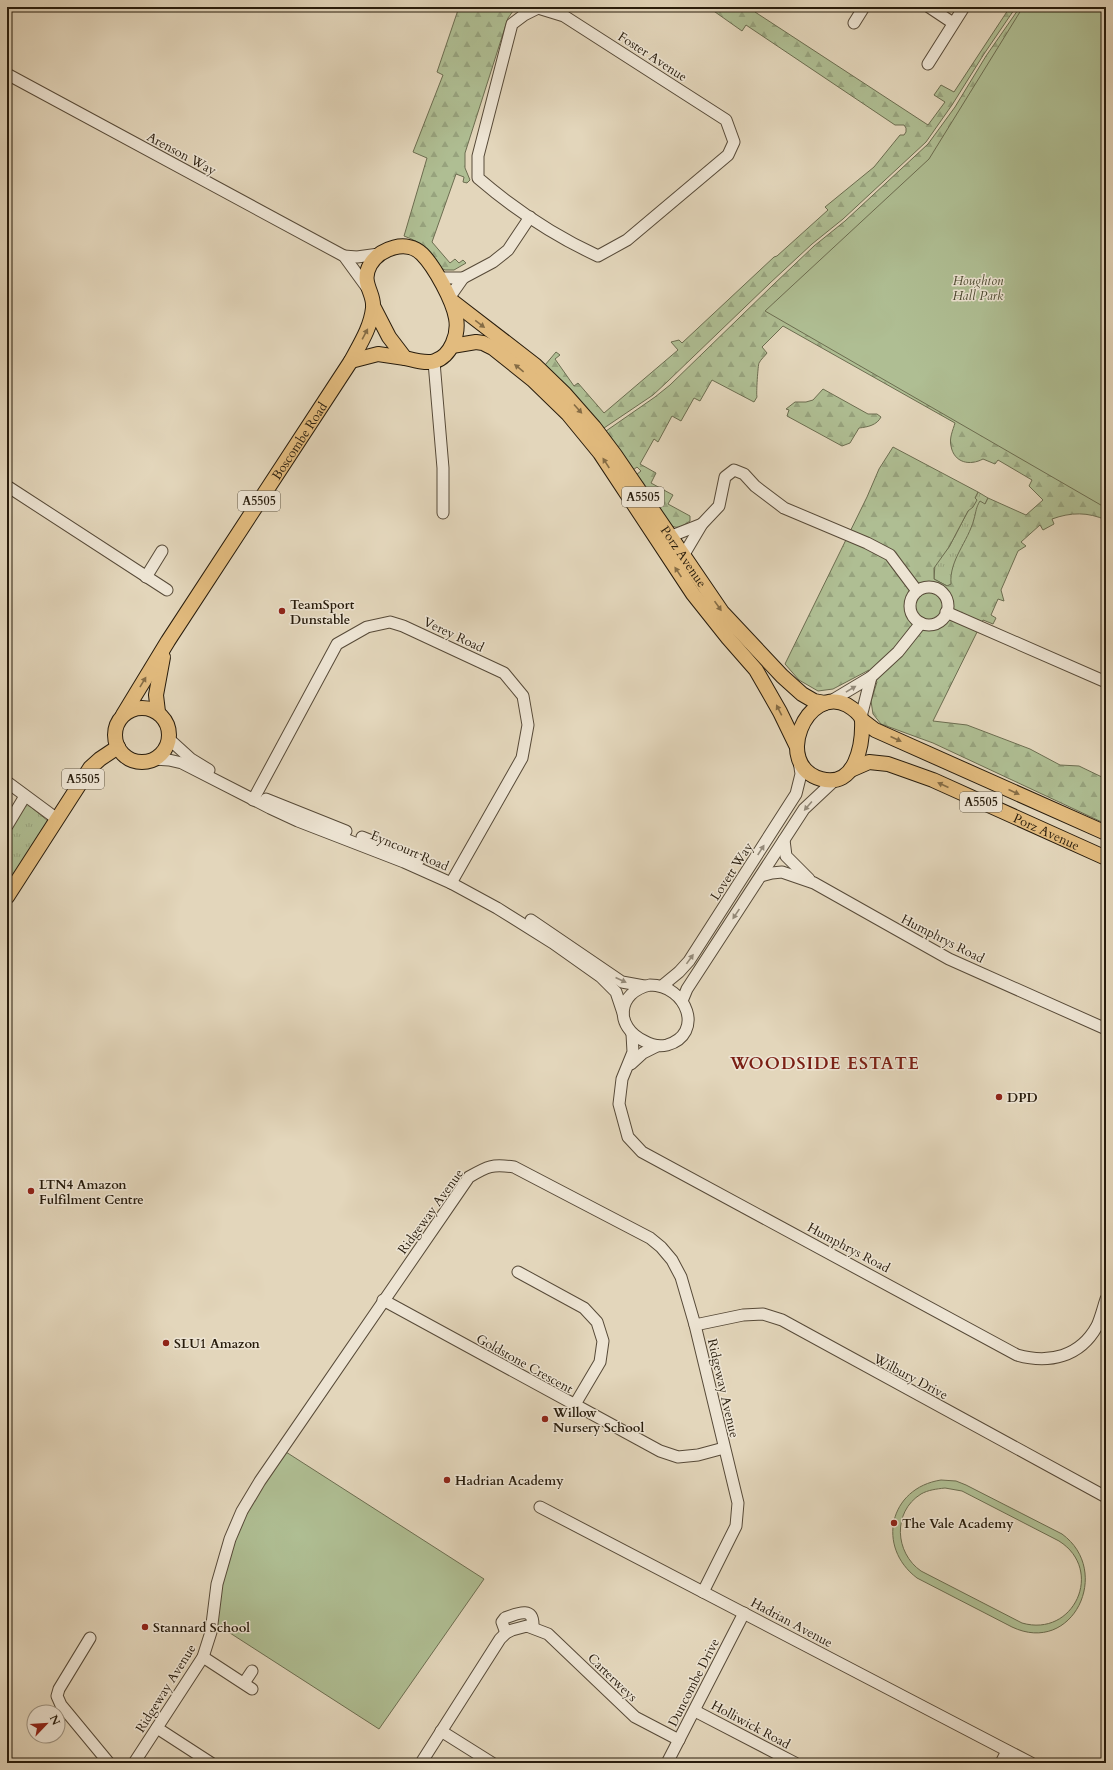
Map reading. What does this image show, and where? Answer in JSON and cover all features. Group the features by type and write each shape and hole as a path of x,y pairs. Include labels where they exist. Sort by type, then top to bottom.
{"main road":[{"name":"A5505","path":"379,254 393,247 409,247 422,254 439,278 457,319 456,332 452,346"},
{"path":"379,254 371,264 366,274 368,290 389,337 405,358"},
{"name":"Porz Avenue","path":"449,299 462,311 535,365 565,394 594,427 615,455 669,537 722,612 752,646 802,694 814,701 828,702"},
{"name":"Boscombe Road","path":"123,715 168,642 351,361 370,324 374,306"},
{"name":"Porz Avenue","path":"452,346 476,342 493,348 533,380 568,414 600,453 693,594 756,670 781,713 797,752"},
{"path":"351,361 378,354 434,362 444,356 452,346"},
{"name":"Boscombe Road","path":"158,712 156,695 161,666 168,642"},
{"name":"A5505","path":"828,702 841,702 861,718"},
{"path":"797,752 799,730 806,718 816,707 828,702"},
{"path":"123,715 140,707 149,708 158,712"},
{"name":"A5505","path":"158,712 165,719 169,729 169,739"},
{"name":"A5505","path":"7,897 90,768 118,747 115,739 115,730 123,715"},
{"path":"853,769 860,751 863,731 861,718"},
{"name":"Porz Avenue","path":"861,718 875,730 1106,833"},
{"path":"118,747 123,754 130,759 138,762 146,762 154,759 164,750 169,739"},
{"name":"A5505","path":"797,752 805,770 811,776 827,780 836,779 853,769"},
{"name":"Porz Avenue","path":"853,769 869,762 888,764 933,780 1106,858"}],"street":[{"path":"854,23 864,7"},
{"path":"929,7 953,23"},
{"path":"928,64 964,7"},
{"name":"Foster Avenue","path":"538,8 564,16 726,120 734,142 728,155 627,240 598,256 581,248 530,217 478,178 478,156 512,24 524,15 538,8"},
{"name":"Arenson Way","path":"7,74 344,256 357,257 379,254"},
{"path":"439,278 463,278 493,262 508,250 530,217"},
{"name":"Arenson Way","path":"344,256 368,290"},
{"path":"449,299 463,278"},
{"path":"434,362 442,468 443,513"},
{"path":"682,556 702,524 719,506 725,477 734,470 744,474 755,486 784,508 867,543 890,555 917,591"},
{"path":"7,486 167,590"},
{"path":"669,537 702,524"},
{"path":"146,577 162,550"},
{"path":"928,587 940,591 947,600 946,612 939,622 927,625 916,619 910,608 913,596 917,591 928,587"},
{"path":"946,612 1106,682"},
{"name":"Verey Road","path":"255,798 337,644 353,634 373,625 390,622 402,626 504,673 523,696 528,725 522,758 453,880"},
{"path":"828,702 871,677 898,652 921,623"},
{"path":"861,718 871,677"},
{"name":"Eyncourt Road","path":"169,739 193,760 255,798"},
{"name":"Lovett Way","path":"662,986 679,972 689,961 796,794 801,774 797,752"},
{"name":"Eyncourt Road","path":"154,759 182,763 255,798 402,852 453,880 553,943 601,977 616,992 623,1013"},
{"path":"682,1000 687,989 804,809 836,779"},
{"path":"7,782 57,819"},
{"path":"7,826 25,796"},
{"name":"Humphrys Road","path":"784,840 786,856 814,883"},
{"name":"Humphrys Road","path":"761,876 772,872 782,872 814,883 949,959 1106,1029"},
{"name":"Eyncourt Road","path":"453,880 507,905 555,935 622,982 644,986"},
{"path":"644,986 662,986 674,992 682,1000 688,1014 686,1029 680,1037 672,1043 657,1046 650,1045 632,1034 624,1022 623,1013 628,998 635,990 644,986"},
{"name":"Humphrys Road","path":"632,1034 634,1052 620,1088 619,1104 628,1137 642,1152 1017,1355 1031,1359 1049,1360 1065,1355 1080,1347 1097,1326 1106,1299"},
{"name":"Humphrys Road","path":"627,1067 643,1052 657,1046"},
{"name":"Ridgeway Avenue","path":"134,1763 203,1657 211,1632 217,1584 230,1539 242,1511 299,1422 469,1177 487,1166 501,1165 514,1167 650,1238 661,1247 672,1260 681,1276 695,1325 738,1503 736,1526 703,1592"},
{"path":"518,1272 584,1308 597,1322 603,1341 600,1362 574,1406"},
{"name":"Goldstone Crescent","path":"383,1300 574,1406 660,1451 678,1457 698,1455 724,1448"},
{"name":"Wilbury Drive","path":"695,1325 743,1315 763,1314 782,1320 1106,1497"},
{"name":"Hadrian Avenue","path":"540,1507 1031,1763"},
{"name":"Duncombe Drive","path":"667,1763 744,1613"},
{"name":"Carterweys","path":"421,1763 500,1639 506,1632 527,1626 533,1627 548,1634 635,1717 679,1740"},
{"path":"90,1638 57,1696 61,1705 109,1763"},
{"path":"203,1657 248,1686 252,1671"},
{"name":"Holliwick Road","path":"694,1711 795,1763"},
{"path":"157,1728 211,1763"},
{"path":"441,1731 492,1763"},
{"path":"1001,1763 1007,1751"}],"green space":[{"path":"459,7 516,7 508,18 465,153 465,168 470,180 467,183 463,182 464,177 456,174 432,242 450,263 455,259 459,263 463,260 466,263 454,270 445,270 441,268 426,248 416,241 404,236 427,158 413,152 443,75 437,72"},
{"path":"708,7 758,7 755,12 928,125 945,102 934,95 941,85 954,92 1010,7 1016,7 926,142 843,219 812,244 653,395 604,428 572,392 545,365 556,352 560,355 555,359 574,386 578,383 604,413 678,350 671,342 679,340 682,343 774,257 777,256 828,210 825,207 874,167 900,135 904,135 906,132 904,125 895,125 746,25 742,31"},
{"path":"1020,7 1088,7 1106,428 1106,520 1086,514 1066,515 1052,519 1054,524 1043,530 1040,525 1021,542 1026,546 1018,551 1001,590 1004,601 998,599 991,615 996,618 993,624 983,620 933,721 967,725 1030,749 1060,765 1079,766 1106,779 1106,824 933,743 881,724 873,714 871,701 877,682 869,670 833,689 818,691 799,680 785,664 867,497 879,469 893,447 978,492 975,498 977,500 973,507 968,511 949,547 934,568 934,579 947,586 951,584 953,567 971,527 980,501 985,504 988,498 1026,515 1043,500 1029,486 1032,480 998,460 995,464 983,459 973,462 963,462 955,456 950,440 955,423 783,326 762,347 767,353 759,363 757,397 754,402 712,380 700,401 694,398 681,421 672,416 658,442 654,439 640,464 656,473 651,483 673,495 668,504 690,516 690,521 683,526 676,527 670,525 636,475 641,471 637,467 633,470 606,431 670,385 814,246 845,221 928,144 955,107 986,56"},
{"name":"Houghton Hall Park","path":"1023,7 1106,7 1106,508 765,311 929,159"},
{"path":"823,389 868,414 877,414 881,417 872,425 859,428 850,443 842,446 787,416 789,410 786,409 795,402 806,402 813,400"},
{"path":"978,492 988,498 967,542 952,583 949,587 934,579 935,564 949,547"},
{"path":"26,803 48,821 7,885 7,834"},
{"path":"286,1452 484,1579 379,1729 216,1624 223,1574 231,1545 242,1521 263,1485"},
{"path":"941,1480 956,1481 1062,1534 1077,1550 1084,1568 1085,1587 1079,1605 1068,1620 1053,1630 1034,1633 1012,1627 917,1578 904,1565 896,1551 893,1535 894,1520 900,1506 910,1494 923,1485","holes":["945,1488 962,1491 1059,1541 1073,1553 1080,1568 1081,1584 1077,1598 1069,1611 1056,1621 1040,1625 1022,1623 921,1571 912,1563 906,1554 900,1532 901,1522 905,1511 912,1502 921,1494 926,1492"]}],"place":[{"name":"TeamSport Dunstable","path":"282,611"},
{"name":"DPD","path":"999,1097"},
{"name":"LTN4 Amazon Fulfilment Centre","path":"31,1191"},
{"name":"SLU1 Amazon","path":"166,1343"},
{"name":"Willow Nursery School","path":"545,1419"},
{"name":"Hadrian Academy","path":"447,1480"},
{"name":"The Vale Academy","path":"894,1523"},
{"name":"Stannard School","path":"145,1627"}],"district":[{"name":"WOODSIDE ESTATE","path":"825,1063"}]}
